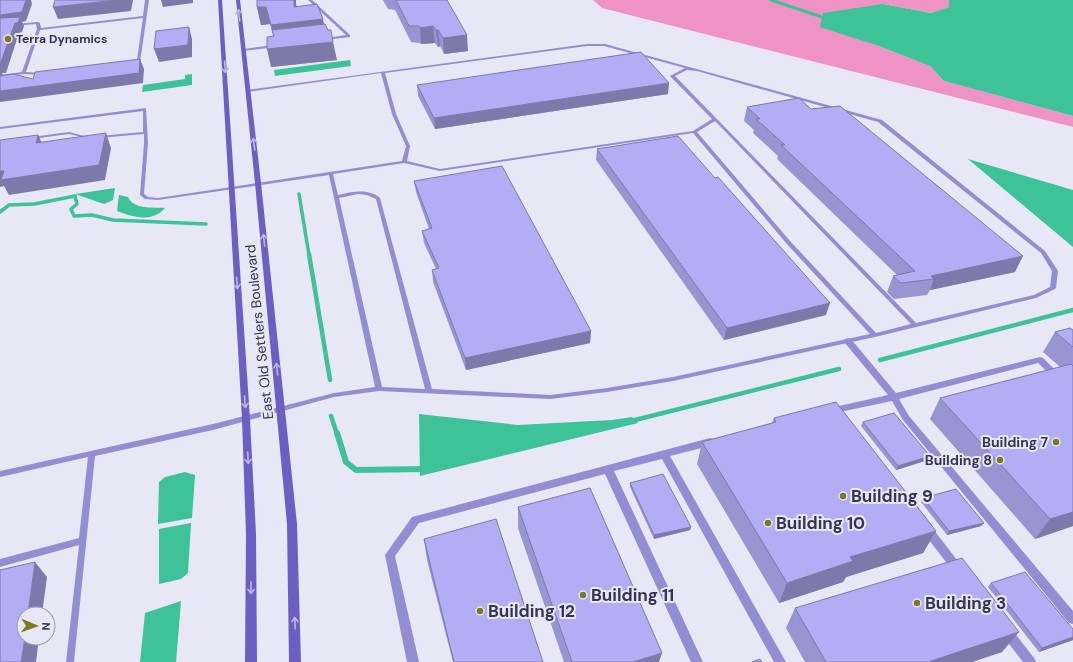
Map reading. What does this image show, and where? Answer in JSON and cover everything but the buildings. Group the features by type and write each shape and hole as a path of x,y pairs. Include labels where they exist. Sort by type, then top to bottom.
{"main road":[{"name":"East Old Settlers Boulevard","path":"220,0 246,419 251,534 251,662"},
{"name":"East Old Settlers Boulevard","path":"238,0 292,524 295,662"}],"street":[{"path":"848,341 894,397 906,418 1073,619"},
{"path":"818,414 894,397 1040,360 1073,392"},
{"path":"833,410 843,422"},
{"path":"413,662 390,555 416,520 718,440"},
{"path":"664,454 780,662"},
{"path":"608,469 697,662"},
{"path":"920,520 963,576"},
{"path":"1002,625 1030,662"}],"lane":[{"path":"132,62 139,61 147,0"},
{"path":"310,0 349,36 318,40"},
{"path":"39,29 145,17"},
{"path":"0,26 30,22 38,24 39,29 24,73"},
{"path":"0,474 246,419 281,408 334,395 378,389 550,397 600,391 673,379 875,335 1036,296 1053,288 1055,271 1043,252 880,121 604,44 587,44 247,91"},
{"path":"244,50 278,46"},
{"path":"698,70 686,70 672,76 915,325"},
{"path":"383,72 394,114 408,146 404,162"},
{"path":"0,76 24,73 44,73"},
{"path":"0,128 145,109 146,143 142,195 147,198 158,199 404,162 440,170 694,132 714,119"},
{"path":"694,132 788,242 875,335"},
{"path":"23,139 70,133 88,138 145,133"},
{"path":"331,174 378,389"},
{"path":"336,196 362,193 372,194 378,198 429,391"},
{"path":"70,662 92,454"},
{"path":"0,563 83,540"}],"shaded area":[{"path":"593,0 949,0 949,7 931,13 883,4 879,46 930,66 944,81 1073,116 1073,127 602,8"},
{"path":"949,0 1073,0 1073,116 944,81 930,66 879,46 820,27 823,13 883,4 931,13 949,7"},
{"path":"350,60 351,66 275,76 274,70"},
{"path":"192,74 192,85 142,92 143,85 185,79 185,75"},
{"path":"968,159 1073,190 1073,247"},
{"path":"115,188 113,200 104,204 75,194"},
{"path":"119,195 128,197 134,204 139,206 149,208 165,208 154,216 136,217 117,211"},
{"path":"419,414 518,425 612,420 632,417 638,423 420,476"},
{"path":"185,472 195,475 192,518 158,524 159,482 165,477"},
{"path":"191,523 188,573 181,579 159,584 159,529"},
{"path":"181,601 176,662 140,662 145,613"}],"waterway":[{"path":"771,0 828,19"},
{"path":"299,194 309,255"},
{"path":"0,212 9,205 34,204 75,196 77,204 71,209 74,216 92,215 113,220 206,224"},
{"path":"309,254 330,380"},
{"path":"880,360 1073,310"},
{"path":"631,421 839,369"},
{"path":"331,416 337,434"},
{"path":"337,433 346,462 356,470 425,469"}],"place":[{"name":"Terra Dynamics","path":"8,39"},
{"name":"Building 7","path":"1056,442"},
{"name":"Building 8","path":"1000,460"},
{"name":"Building 9","path":"843,496"},
{"name":"Building 10","path":"768,523"},
{"name":"Building 11","path":"583,595"},
{"name":"Building 3","path":"917,603"},
{"name":"Building 12","path":"480,611"}]}
